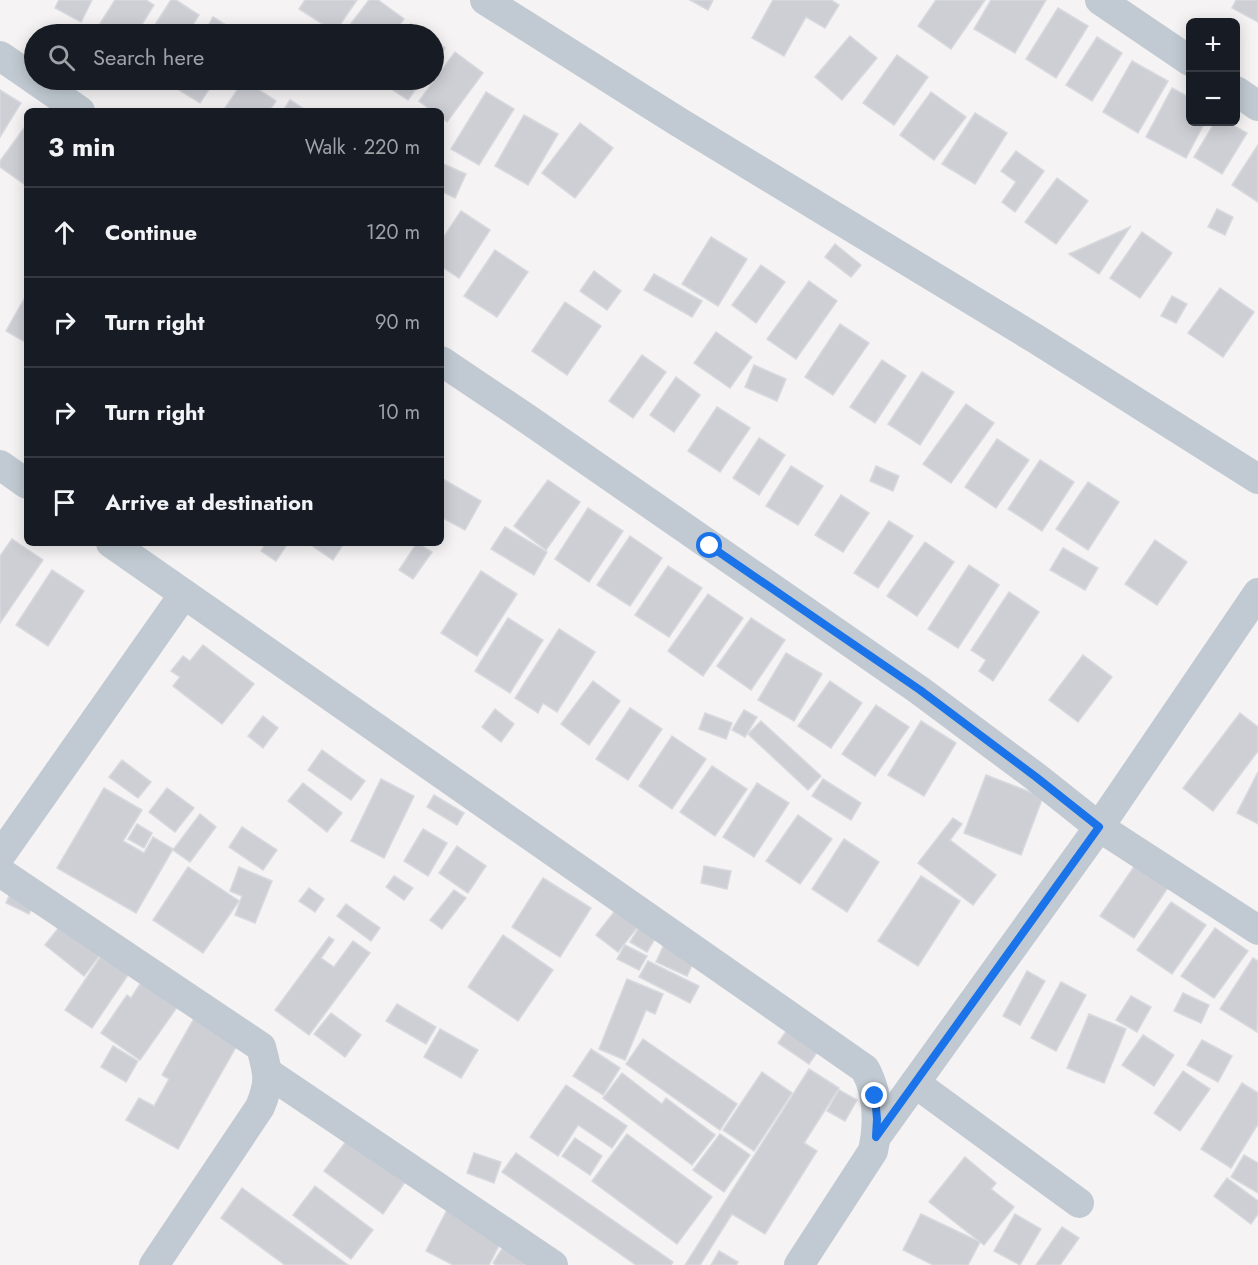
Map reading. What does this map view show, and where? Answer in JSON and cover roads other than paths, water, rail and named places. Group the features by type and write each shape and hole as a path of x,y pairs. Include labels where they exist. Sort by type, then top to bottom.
{"street":[{"path":"485,0 688,127 1046,345 1258,479"},
{"path":"1100,0 1186,58"},
{"path":"0,56 24,72"},
{"path":"50,90 76,108"},
{"path":"1240,94 1258,106"},
{"path":"444,364 920,690 1099,827 1258,930"},
{"path":"0,465 24,482"},
{"path":"115,546 865,1069 872,1082 875,1096 877,1119 873,1151 799,1265"},
{"path":"876,1137 1099,827 1258,593"},
{"path":"0,856 184,594"},
{"path":"0,872 261,1047 268,1073 267,1092 260,1107 154,1265"},
{"path":"268,1073 553,1265"},
{"path":"915,1083 1079,1203"}]}
